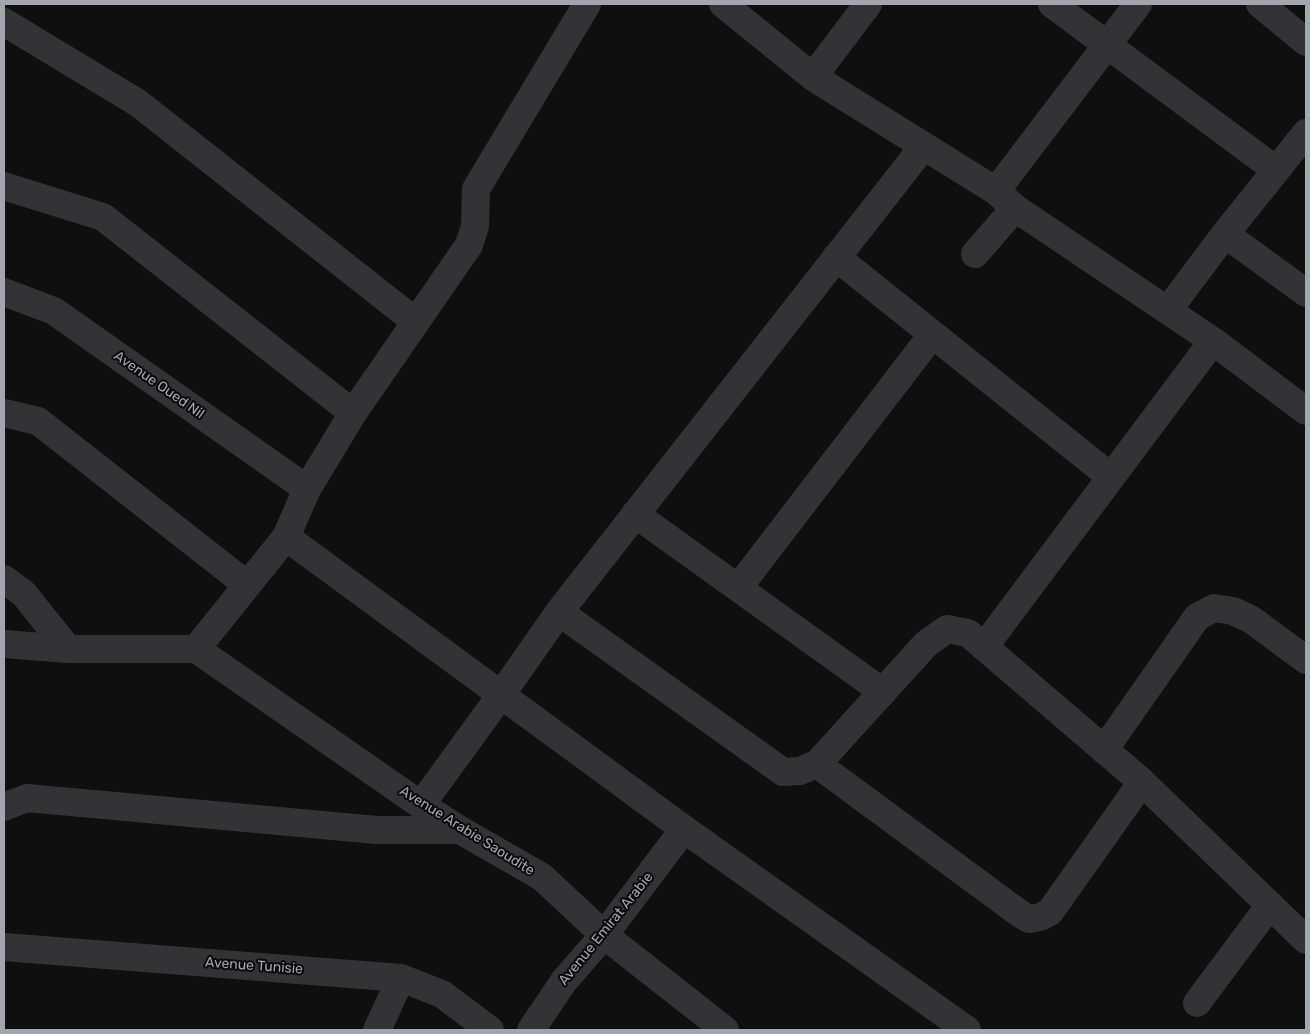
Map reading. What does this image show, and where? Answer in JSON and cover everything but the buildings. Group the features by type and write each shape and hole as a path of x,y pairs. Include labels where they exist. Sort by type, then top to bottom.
{"street":[{"path":"4,644 68,648 196,649 246,584 286,537 307,489 353,413 470,245 475,226 476,189 587,4"},
{"path":"723,4 813,77 1006,200 1213,341 1306,410"},
{"path":"813,77 868,4"},
{"path":"1052,4 1276,170"},
{"path":"975,254 1006,200 1107,44 1138,4"},
{"path":"1260,4 1306,42"},
{"path":"6,10 138,103 416,322"},
{"path":"1168,310 1225,234 1306,133"},
{"path":"421,805 559,612 923,147"},
{"path":"4,186 103,217 353,413"},
{"path":"1225,234 1306,293"},
{"path":"836,257 1111,477"},
{"name":"Avenue Oued Nil","path":"4,292 54,311 307,489"},
{"path":"738,588 932,335"},
{"path":"984,647 1213,341"},
{"path":"4,413 38,421 246,584"},
{"path":"635,514 882,692"},
{"path":"286,537 684,829 967,1030"},
{"path":"4,579 24,594 68,648"},
{"path":"1104,750 1197,617 1214,608 1233,611 1252,620 1306,660"},
{"path":"559,612 783,772 800,771 817,764 926,644 947,629 968,633 1142,782 1306,940"},
{"name":"Avenue Arabie Saoudite","path":"196,649 421,805 460,830 542,877 604,935 725,1030"},
{"path":"817,764 1029,919 1040,918 1050,912 1142,782"},
{"path":"4,807 27,798 377,830 460,830"},
{"name":"Avenue Emirat Arabie","path":"531,1030 564,981 604,935 684,829"},
{"path":"1197,1003 1270,905"},
{"name":"Avenue Tunisie","path":"4,947 401,978 442,994 490,1030"},
{"path":"377,1030 401,978"}]}
